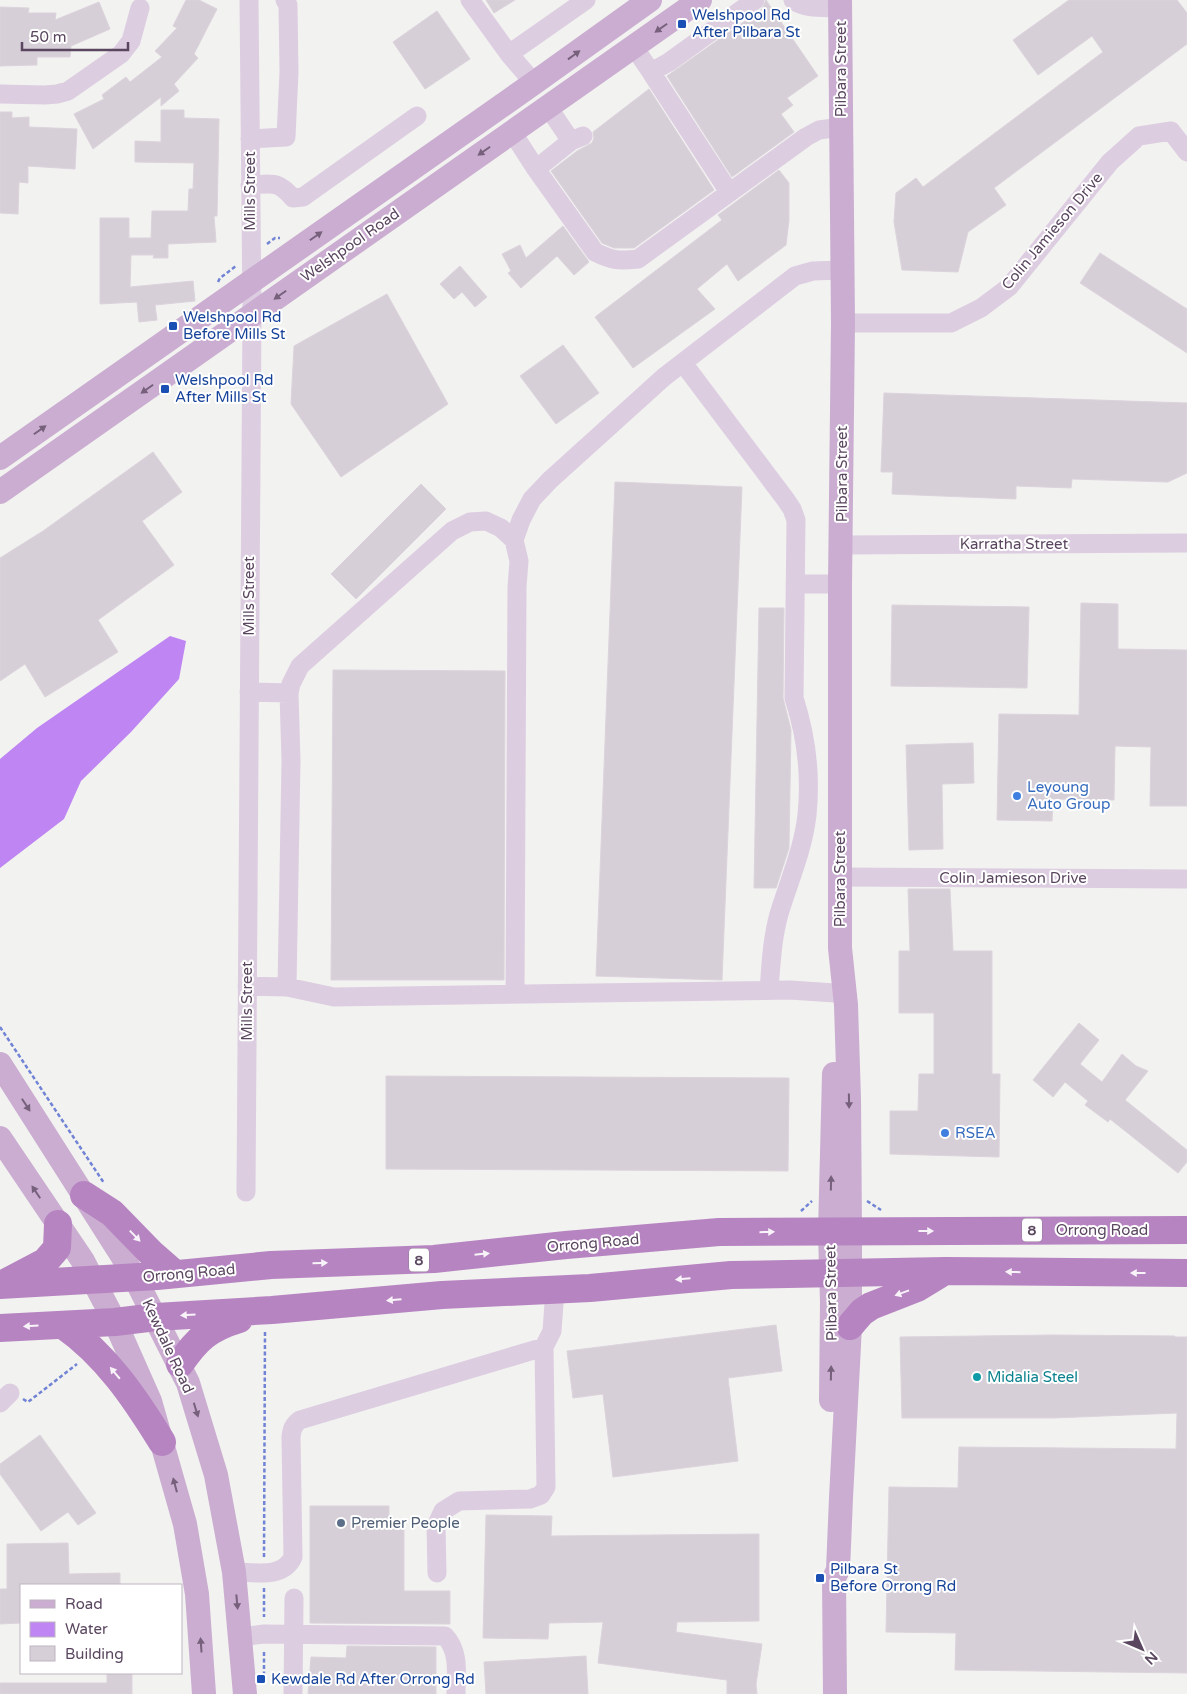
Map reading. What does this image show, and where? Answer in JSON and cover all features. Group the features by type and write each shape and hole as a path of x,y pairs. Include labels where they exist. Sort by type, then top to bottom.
{"highway":[{"path":"94,1190 112,1213 175,1274"},
{"path":"1,1285 44,1262 57,1248 58,1224"},
{"name":"Orrong Road","path":"1,1285 135,1278 272,1265 434,1259 719,1232 1187,1230"},
{"path":"850,1326 862,1312 871,1306 917,1288 945,1271"},
{"path":"180,1364 193,1344 208,1332 230,1322 264,1320 442,1296 590,1288 731,1274 945,1271 1187,1273"},
{"path":"0,1328 115,1322 156,1317 264,1320"},
{"path":"63,1324 94,1349 137,1402 162,1442"}],"main road":[{"name":"Welshpool Road","path":"0,458 534,84 650,0"},
{"name":"Welshpool Road","path":"0,492 700,0"},
{"name":"Pilbara Street","path":"840,4 843,323 839,877 840,948 846,1014 849,1099 840,1231"},
{"name":"Pilbara Street","path":"834,1578 828,1569 840,1272 835,993 840,948"},
{"name":"Kewdale Road","path":"0,1064 94,1190 135,1278 188,1383 216,1475 234,1572 240,1636 255,1690"},
{"path":"0,1138 83,1261 115,1322 150,1401 185,1524 197,1594 204,1694"},
{"name":"Pilbara Street","path":"835,1694 834,1578 838,1570 840,1498 850,1326 840,1272"}],"street":[{"name":"Mills Street","path":"246,1192 252,315 250,0"},
{"path":"250,139 286,137 289,72 288,5 285,0"},
{"path":"470,0 534,84"},
{"path":"510,54 586,0"},
{"path":"651,72 669,62 756,0"},
{"path":"793,0 800,6 806,7 840,4"},
{"path":"0,94 45,95 68,91 121,54 131,41 140,8"},
{"path":"634,47 729,192"},
{"path":"536,168 577,138 548,107"},
{"path":"250,185 276,183 282,186 293,198 304,198 417,116"},
{"path":"512,132 595,252 610,260 638,259 806,137 819,130 842,127"},
{"name":"Colin Jamieson Drive","path":"843,323 951,323 958,320 981,308 1009,287 1110,162 1139,136 1171,131 1187,152"},
{"path":"515,994 517,587 519,561 514,540 521,520 532,500 550,480 664,377 795,276 814,271 842,270"},
{"path":"682,363 792,509 796,520 794,698 804,740 808,786 807,815 796,864 779,916 769,990"},
{"path":"287,987 291,761 289,693 291,684 300,666 452,531 470,522 486,521 501,528 514,540"},
{"name":"Karratha Street","path":"841,546 1187,543"},
{"path":"796,584 840,584"},
{"path":"249,692 289,693"},
{"path":"808,786 840,785"},
{"name":"Colin Jamieson Drive","path":"839,877 1187,879"},
{"path":"247,986 287,987 334,997 769,990 835,993"},
{"path":"437,1573 436,1526 443,1511 458,1501 530,1499 541,1495 546,1487 544,1347 552,1332 555,1290"},
{"path":"234,1572 280,1571 289,1565 293,1557 291,1437 292,1428 300,1420 544,1347"},
{"path":"293,1694 294,1598"},
{"path":"240,1636 264,1634 445,1636 454,1649 456,1660 456,1694"}],"path":[{"path":"0,1026 94,1190"},
{"path":"255,1690 264,1634 264,1320"},
{"path":"5,1398 28,1402 69,1372 94,1349"}],"water":[{"path":"170,636 186,641 179,679 131,732 81,781 64,819 0,868 0,759 37,728"}],"building":[{"path":"186,0 199,0 217,9 194,54 198,58 174,84 179,91 161,106 161,97 93,149 74,114 104,99 102,95 126,77 130,82 162,57 155,51 177,28 173,26"},
{"path":"486,0 515,0 494,13"},
{"path":"766,0 818,76 787,98 793,105 781,114 794,132 732,177 667,76 762,9"},
{"path":"1069,0 1177,0 1187,13 1187,44 994,188 1006,205 968,232 958,272 902,270 894,222 896,193 916,178 923,187 1103,52 1092,36 1038,75 1013,40"},
{"path":"99,2 110,29 71,46 70,57 37,57 37,65 0,66 0,7 29,8 28,13 56,13 55,20"},
{"path":"437,11 470,59 425,89 393,42"},
{"path":"649,89 714,190 634,248 614,248 602,243 551,171 577,151 592,143 594,138 593,132"},
{"path":"161,110 184,110 184,118 219,119 217,216 214,216 216,242 168,244 168,258 153,258 154,255 131,255 130,287 193,281 195,301 155,305 157,320 139,322 137,302 100,304 100,218 129,218 129,238 151,238 152,211 188,211 189,189 193,189 194,163 135,162 135,141 161,142"},
{"path":"0,112 12,112 12,118 29,117 29,127 77,129 75,169 28,166 28,183 19,182 18,214 0,213"},
{"path":"779,170 789,183 789,220 786,245 738,281 727,264 697,289 715,309 633,368 595,317 722,220 718,215"},
{"path":"563,226 589,262 574,275 557,256 521,288 508,273 511,271 502,254 520,245 526,258"},
{"path":"1100,253 1187,309 1187,353 1080,283"},
{"path":"460,266 487,297 475,307 462,292 454,299 440,284"},
{"path":"387,294 448,404 341,477 291,404 294,346"},
{"path":"563,345 599,393 556,424 520,376"},
{"path":"884,393 1187,403 1187,473 1168,482 1072,479 1071,488 1016,486 1016,499 892,494 893,472 881,472"},
{"path":"153,452 182,492 142,521 174,565 98,620 118,652 45,697 25,664 0,681 0,558 43,531"},
{"path":"615,482 742,487 722,980 596,976"},
{"path":"421,484 446,509 356,599 331,574"},
{"path":"1081,603 1118,604 1118,649 1187,650 1187,806 1150,806 1151,747 1115,746 1114,800 1053,799 1052,821 997,820 999,714 1079,715"},
{"path":"892,605 1029,607 1027,688 891,686"},
{"path":"759,608 784,608 783,698 791,730 789,848 776,888 754,888"},
{"path":"333,670 505,671 504,980 331,980"},
{"path":"973,743 974,783 942,784 943,849 909,850 906,745"},
{"path":"908,889 950,889 953,951 992,951 992,1074 1000,1074 999,1157 890,1154 890,1111 918,1111 919,1074 934,1074 934,1013 899,1013 899,951 910,951"},
{"path":"1079,1023 1099,1040 1080,1064 1102,1082 1122,1054 1136,1066 1148,1071 1125,1100 1187,1150 1187,1162 1178,1173 1110,1119 1108,1122 1085,1105 1088,1101 1065,1082 1053,1097 1033,1080"},
{"path":"386,1076 789,1078 788,1171 386,1169"},
{"path":"776,1325 782,1371 728,1378 738,1461 613,1477 603,1394 573,1398 567,1351"},
{"path":"1053,1335 1187,1337 1187,1673 955,1670 956,1633 886,1632 889,1487 958,1488 959,1447 1176,1449 1177,1413 1053,1418 902,1418 900,1337"},
{"path":"40,1435 96,1513 78,1525 68,1512 41,1531 0,1474 0,1464"},
{"path":"310,1506 389,1506 389,1527 404,1527 404,1591 450,1591 450,1624 310,1623"},
{"path":"486,1515 552,1516 551,1536 759,1534 759,1621 677,1622 676,1632 762,1644 756,1684 757,1694 727,1694 727,1680 598,1663 603,1622 549,1623 548,1639 483,1638"},
{"path":"68,1543 69,1574 120,1573 120,1584 20,1584 20,1623 0,1624 0,1589 7,1589 7,1544"},
{"path":"347,1646 436,1647 436,1694 308,1694 311,1657 346,1658"},
{"path":"586,1656 588,1694 486,1694 484,1662"},
{"path":"107,1674 132,1674 132,1694 0,1694 0,1683 107,1683"}],"place":[{"name":"Welshpool Rd After Pilbara St","path":"682,24"},
{"name":"Welshpool Rd Before Mills St","path":"173,326"},
{"name":"Welshpool Rd After Mills St","path":"165,389"},
{"name":"Leyoung Auto Group","path":"1017,796"},
{"name":"RSEA","path":"945,1133"},
{"name":"Midalia Steel","path":"977,1377"},
{"name":"Premier People","path":"341,1523"},
{"name":"Pilbara St Before Orrong Rd","path":"820,1578"},
{"name":"Kewdale Rd After Orrong Rd","path":"261,1679"}]}
